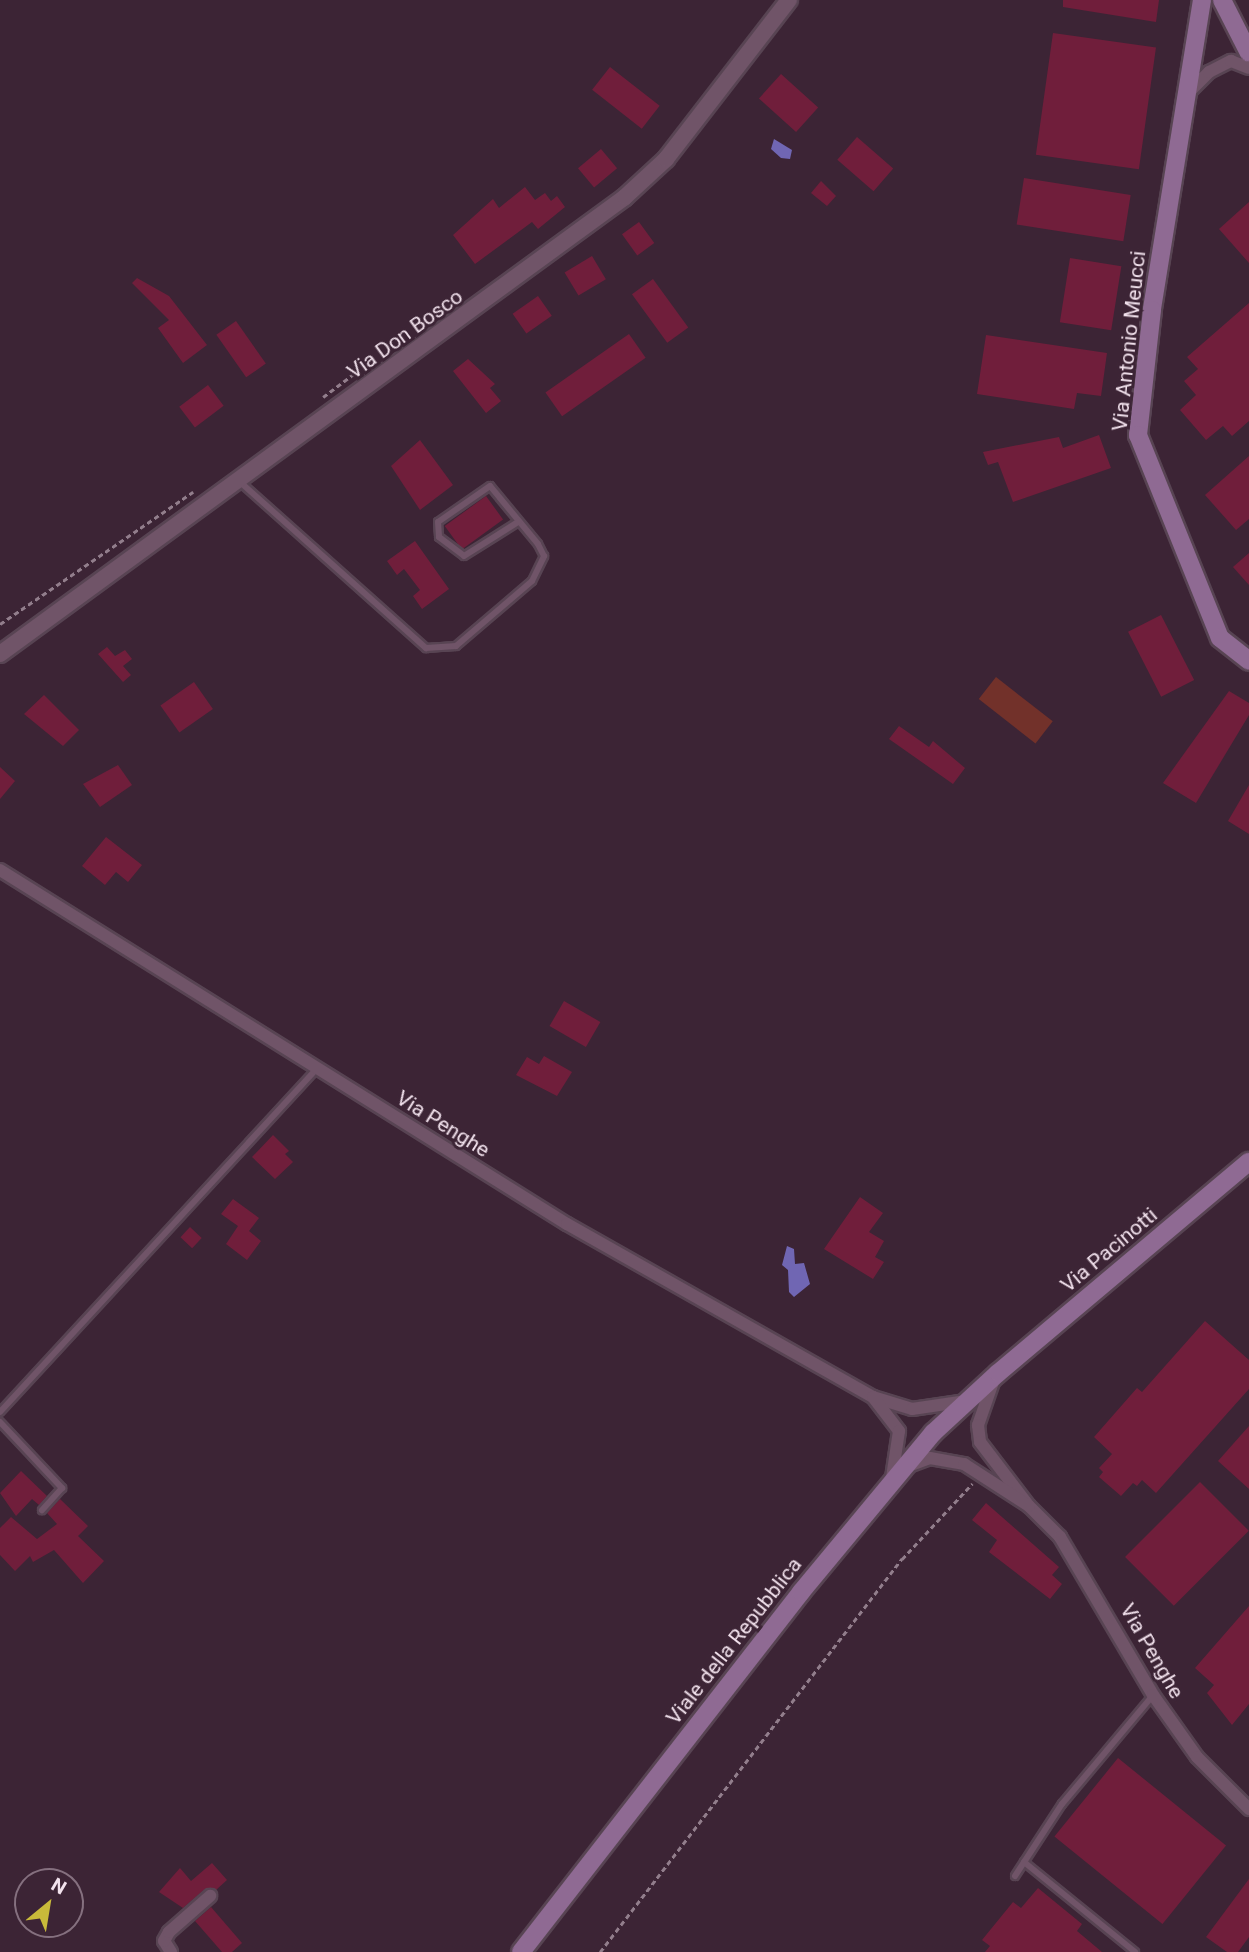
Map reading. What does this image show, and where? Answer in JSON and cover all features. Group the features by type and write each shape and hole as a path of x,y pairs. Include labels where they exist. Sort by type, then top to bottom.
{"main road":[{"name":"Via Antonio Meucci","path":"1202,0 1185,96 1138,435 1220,638 1249,661"},
{"path":"1222,0 1249,53"},
{"name":"Via Pacinotti","path":"998,1373 1249,1162"},
{"name":"Viale della Repubblica","path":"521,1952 891,1479 967,1400 998,1373"}],"street":[{"name":"Via Don Bosco","path":"0,654 625,197 666,159 789,0"},
{"path":"1185,96 1209,72 1231,61 1249,68"},
{"name":"Via Penghe","path":"0,870 567,1224 873,1397 912,1409 967,1400"},
{"name":"Via Penghe","path":"998,1373 983,1404 978,1425 980,1442 1029,1506 1060,1537 1088,1579 1153,1695 1197,1757 1249,1809"},
{"name":"Via Penghe","path":"873,1397 899,1432 891,1479"},
{"name":"Via Penghe","path":"891,1479 912,1464 930,1458 964,1464 982,1473 1029,1506"},
{"path":"171,1952 164,1941 169,1932 211,1896"}],"lane":[{"path":"239,481 426,648 456,646 540,570 544,556 518,522 490,486 438,522 439,537 464,556 518,522"},
{"path":"0,1412 317,1068"},
{"path":"0,1422 62,1488 42,1510"},
{"path":"1015,1876 1062,1804 1153,1695"},
{"path":"1024,1863 1135,1952"}],"path":[{"path":"316,404 360,369"},
{"path":"0,624 185,494 196,492"},
{"path":"600,1952 902,1559 982,1473"}],"shaded area":[{"path":"774,139 792,150 790,159 781,158 771,149"},
{"path":"996,677 1053,721 1035,743 979,699"},
{"path":"787,1246 794,1249 795,1264 804,1263 810,1284 794,1297 789,1292 788,1270 782,1265"}],"building":[{"path":"1063,0 1159,0 1156,22 1063,7"},
{"path":"1053,33 1156,47 1139,169 1036,155"},
{"path":"610,67 660,106 642,129 592,90"},
{"path":"781,74 818,107 796,132 759,99"},
{"path":"857,137 893,168 874,191 837,160"},
{"path":"601,149 617,168 594,187 578,168"},
{"path":"1024,178 1131,195 1123,241 1017,224"},
{"path":"821,181 836,196 827,206 811,193"},
{"path":"525,187 535,200 545,193 551,201 557,196 565,207 538,229 532,222 475,264 453,235 493,199 499,208"},
{"path":"1249,202 1249,263 1219,229"},
{"path":"639,222 654,243 637,255 622,234"},
{"path":"592,256 606,279 578,296 565,272"},
{"path":"1070,258 1121,266 1111,330 1060,322"},
{"path":"137,278 169,296 207,345 183,363 158,328 169,320 132,283"},
{"path":"653,279 688,328 667,343 632,294"},
{"path":"538,296 552,316 526,333 513,314"},
{"path":"1249,303 1249,421 1232,436 1223,426 1206,440 1180,410 1196,395 1184,381 1198,369 1187,357"},
{"path":"236,321 266,364 246,377 216,335"},
{"path":"629,334 646,358 562,416 545,393"},
{"path":"986,335 1107,353 1101,396 1077,393 1074,409 977,394"},
{"path":"468,359 495,384 490,388 501,401 486,413 453,371"},
{"path":"208,385 224,406 195,427 179,407"},
{"path":"1099,435 1111,468 1013,502 998,462 988,465 983,452 1059,437 1063,448"},
{"path":"420,440 453,485 420,510 391,466"},
{"path":"1249,456 1249,519 1236,530 1205,495"},
{"path":"486,496 503,519 462,549 445,526"},
{"path":"415,541 449,589 422,609 413,596 420,590 404,569 397,575 387,561"},
{"path":"1249,553 1249,585 1233,567"},
{"path":"1161,615 1194,680 1161,697 1128,632"},
{"path":"107,647 115,656 125,650 132,659 123,666 131,675 123,682 98,654"},
{"path":"194,682 213,709 179,733 160,706"},
{"path":"1229,691 1249,703 1249,715 1196,803 1163,783"},
{"path":"44,695 79,730 63,746 24,714"},
{"path":"899,726 929,747 933,741 965,768 953,784 889,739"},
{"path":"118,765 132,785 100,807 83,784"},
{"path":"0,767 15,781 0,799"},
{"path":"1249,785 1249,834 1228,821"},
{"path":"106,837 142,865 128,882 116,872 105,885 82,866"},
{"path":"564,1001 600,1022 586,1047 550,1026"},
{"path":"544,1056 572,1072 557,1096 516,1075 527,1057 539,1064"},
{"path":"273,1135 289,1151 285,1154 293,1162 275,1179 252,1157"},
{"path":"860,1197 883,1213 869,1232 884,1241 875,1257 884,1262 873,1279 824,1249"},
{"path":"233,1199 259,1218 249,1231 261,1241 247,1260 226,1244 238,1226 221,1214"},
{"path":"190,1227 202,1238 192,1248 180,1237"},
{"path":"1205,1321 1249,1360 1249,1389 1156,1493 1142,1480 1137,1486 1133,1483 1121,1496 1099,1477 1103,1472 1099,1468 1112,1454 1094,1437 1137,1388 1142,1392"},
{"path":"1249,1426 1249,1489 1218,1461"},
{"path":"21,1471 47,1496 39,1505 32,1499 16,1516 0,1493"},
{"path":"1200,1482 1249,1531 1174,1606 1125,1557"},
{"path":"60,1499 88,1526 78,1536 104,1561 83,1583 54,1550 33,1562 30,1556 15,1571 0,1555 0,1528 11,1517 37,1539 57,1524 47,1513"},
{"path":"986,1503 1059,1567 1052,1575 1062,1584 1050,1599 989,1552 997,1540 972,1520"},
{"path":"1249,1606 1249,1704 1232,1725 1207,1693 1214,1685 1195,1668"},
{"path":"1118,1758 1226,1845 1162,1924 1054,1836"},
{"path":"212,1863 227,1880 216,1890 205,1889 183,1908 159,1892 180,1868 191,1881"},
{"path":"1249,1879 1249,1937 1238,1952 1227,1952 1206,1937"},
{"path":"1038,1888 1082,1924 1077,1931 1102,1952 985,1952 990,1946 982,1940 1013,1902 1021,1908"},
{"path":"211,1907 242,1943 232,1952 222,1952 195,1921"}]}
